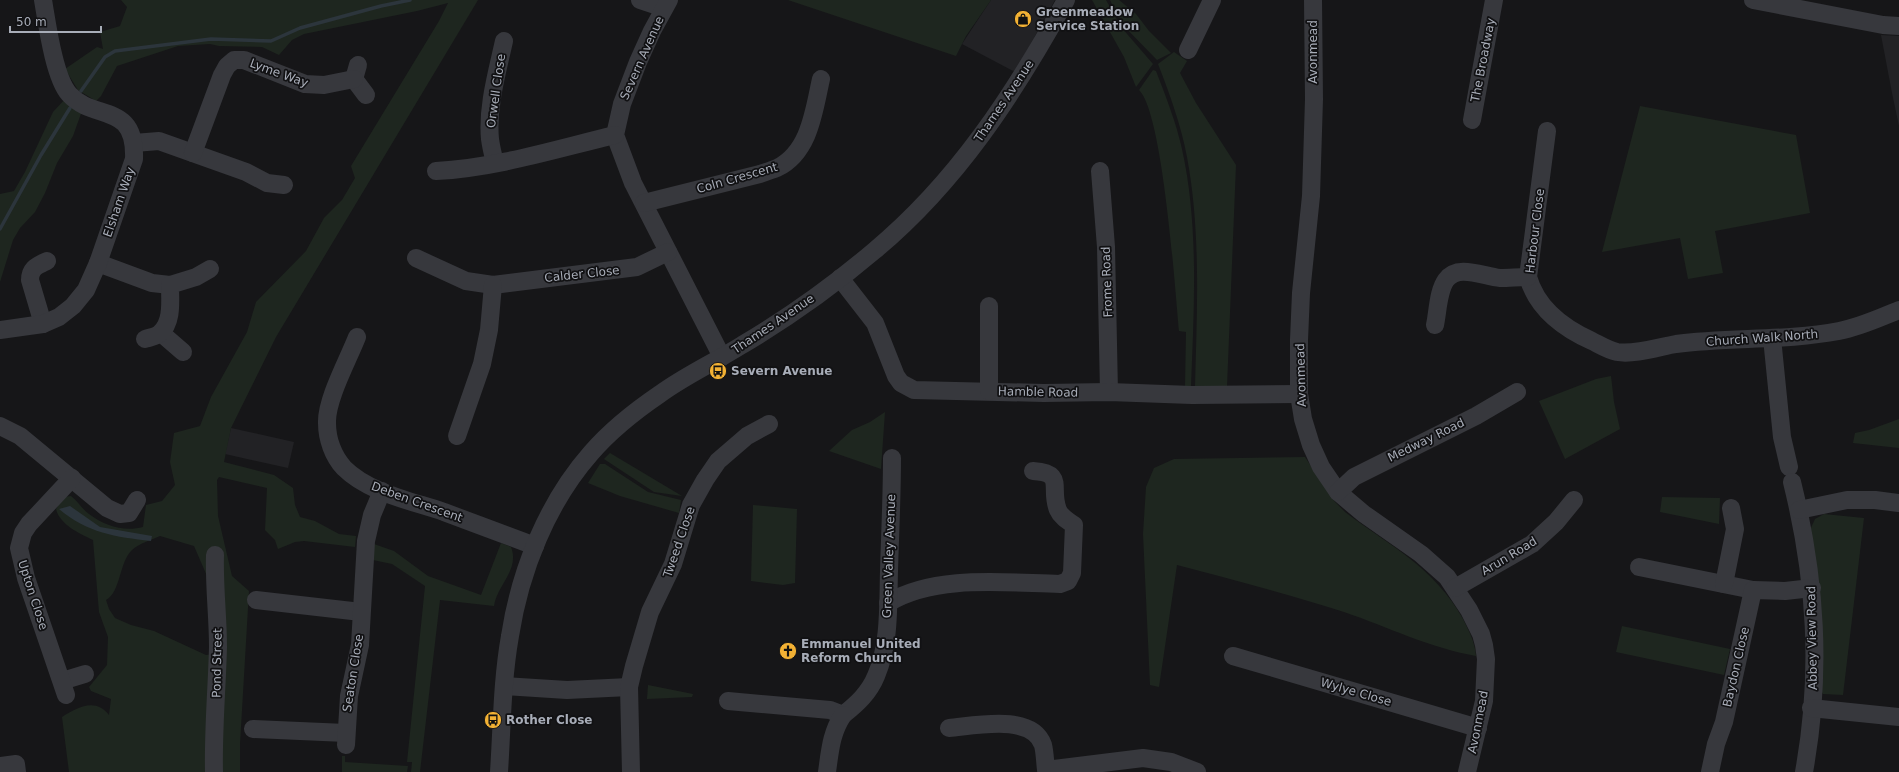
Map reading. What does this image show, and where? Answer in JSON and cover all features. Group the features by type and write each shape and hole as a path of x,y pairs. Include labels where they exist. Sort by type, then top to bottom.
{"street":[{"path":"43,0 57,70 68,93 81,104 116,117 127,129 134,143 159,141 246,172 267,183 284,186"},
{"path":"640,0 666,4"},
{"name":"Thames Avenue","path":"500,772 504,686 508,645 524,576 535,546 557,503 590,454 624,422 659,394 755,337 840,278 892,236 921,208 955,169 1014,91 1066,0"},
{"path":"1188,50 1212,0"},
{"name":"Avonmead","path":"1312,0 1314,99 1312,196 1301,293 1299,394 1303,418 1310,445 1321,467 1338,492 1364,514 1421,554 1447,576 1476,623 1484,645 1485,690 1478,728 1467,772"},
{"name":"The Broadway","path":"1472,120 1494,0"},
{"path":"1752,0 1853,20 1899,26"},
{"name":"Severn Avenue","path":"666,4 638,62 622,104 615,135 624,164 722,357"},
{"name":"Orwell Close","path":"495,163 490,140 490,122 496,77 504,42"},
{"name":"Lyme Way","path":"193,153 222,75 227,66 234,60 244,60 305,84 324,85 356,72 366,95"},
{"name":"Coln Crescent","path":"644,203 760,174 784,164 800,147 810,127 821,79"},
{"name":"Harbour Close","path":"1547,131 1528,277 1534,292 1549,312 1564,327 1604,347 1622,352"},
{"path":"436,171 459,170 495,163 615,135"},
{"name":"Elsham Way","path":"0,330 44,324 59,317 73,306 86,290 98,263 132,169 134,143"},
{"name":"Frome Road","path":"1100,171 1106,247 1109,392"},
{"name":"Calder Close","path":"416,258 466,281 493,285 637,267 668,252"},
{"path":"44,324 30,280 30,275 35,267 47,261"},
{"path":"98,263 152,283 170,285 196,277 210,269"},
{"path":"1435,325 1442,290 1445,281 1451,275 1464,272 1500,278 1528,277"},
{"name":"Hamble Road","path":"840,278 875,323 890,364 901,383 914,390 1044,393 1109,392 1192,395 1299,394"},
{"path":"170,285 170,313 153,336 183,352"},
{"path":"458,436 482,364 489,330 493,285"},
{"path":"989,306 989,391"},
{"name":"Church Walk North","path":"1622,352 1677,344 1772,338 1840,331 1899,310"},
{"name":"Deben Crescent","path":"357,337 329,406 327,422 329,438 336,457 345,469 356,477 382,491 535,546"},
{"name":"Abbey View Road","path":"1772,338 1782,437 1808,552 1812,588 1814,634 1811,708 1804,772"},
{"name":"Medway Road","path":"1338,492 1354,477 1476,416 1517,392"},
{"name":"Tweed Close","path":"631,772 629,687 641,638 650,612 673,564 691,505 718,461 747,436 769,424"},
{"path":"0,426 20,436 72,478 97,501 114,512 120,514 130,513 137,500"},
{"name":"Green Valley Avenue","path":"827,772 835,726 843,715 863,697 876,677 885,644 888,603 892,458"},
{"path":"888,603 901,596 953,582 1060,584 1068,581 1072,573 1074,525 1065,519 1059,511 1052,477 1046,472 1033,471"},
{"name":"Upton Close","path":"72,478 23,533 19,548 26,578 64,688 84,674"},
{"name":"Seaton Close","path":"253,729 346,739 349,696 360,645 366,541 372,515 382,491"},
{"name":"Arun Road","path":"1455,588 1532,544 1556,522 1574,500"},
{"path":"1799,510 1847,500 1876,500 1899,503"},
{"path":"1724,584 1735,529 1731,508"},
{"name":"Pond Street","path":"214,555 218,646 214,772"},
{"path":"1639,566 1753,590 1785,591 1812,588"},
{"name":"Baydon Close","path":"1710,772 1716,744 1724,722 1753,590"},
{"path":"256,600 361,612"},
{"name":"Wylye Close","path":"1233,656 1478,728"},
{"path":"504,686 567,690 629,687"},
{"path":"728,701 830,710 843,715"},
{"path":"1811,708 1899,717"},
{"path":"949,728 991,724 1025,726 1038,737 1043,744 1046,770 1143,758 1171,762 1197,772"},
{"path":"0,766 16,764 17,772"}],"shaded area":[{"path":"121,0 478,0 276,337 231,428 224,462 274,475 293,488 295,505 300,517 315,521 339,534 356,536 355,547 304,541 295,542 278,549 275,540 265,530 267,488 219,477 217,480 218,516 232,576 249,591 240,744 240,772 69,772 62,717 74,710 92,705 98,706 109,715 111,699 91,691 89,687 107,665 108,637 99,612 93,540 66,524 58,515 56,509 63,497 71,496 89,514 108,525 129,529 143,527 146,505 162,501 175,485 170,462 174,433 200,426 211,397 247,332 256,302 306,251 324,218 342,200 355,178 351,166 439,21 448,3 417,11 304,34 292,40 279,55 262,47 219,46 210,44 178,46 117,66 101,96 96,101 78,90 65,69 97,47 103,49 100,32 120,26 127,7","holes":["160,536 194,546 217,599 214,654 206,655 154,631 131,625 115,618 109,609 106,600 115,590 128,555 138,545"]},
{"path":"788,0 991,0 966,36 956,56"},
{"path":"991,0 1055,0 1015,72 962,44"},
{"path":"1092,0 1106,0 1121,27 1153,64 1136,87 1124,57"},
{"path":"1110,0 1119,0 1136,14 1149,31 1171,53 1157,60 1121,23"},
{"path":"1881,35 1899,36 1899,126 1892,93"},
{"path":"1174,52 1187,61 1180,73 1196,103 1236,165 1227,387 1195,386 1197,272 1191,185 1182,133 1158,64"},
{"path":"1153,70 1156,71 1160,81 1180,139 1191,208 1194,297 1191,386 1185,386 1186,332 1179,331 1171,242 1161,165 1155,131 1147,105 1139,90"},
{"path":"67,97 83,108 73,136 57,163 45,193 35,212 20,228 13,240 0,282 0,194 14,191 25,172 53,112"},
{"path":"1640,106 1796,135 1810,213 1715,231 1723,273 1688,279 1680,238 1602,252"},
{"path":"1611,376 1614,402 1620,429 1565,459 1539,401 1596,379"},
{"path":"885,412 881,469 829,451 852,430 870,422"},
{"path":"1899,419 1899,448 1853,443 1855,433 1869,430"},
{"path":"231,428 294,442 288,468 225,454"},
{"path":"610,453 682,496 654,492 604,459"},
{"path":"1305,457 1335,502 1345,512 1410,559 1439,585 1463,619 1473,641 1476,656 1426,643 1323,605 1177,565 1159,687 1150,685 1143,534 1146,487 1154,468 1174,459"},
{"path":"600,464 605,464 648,492 681,500 679,513 620,496 588,483"},
{"path":"1662,497 1720,498 1719,524 1660,512"},
{"path":"753,505 797,509 795,583 783,585 751,581"},
{"path":"70,506 100,527 152,536 151,541 126,538 91,529 80,524 59,509"},
{"path":"1824,514 1864,518 1843,695 1823,694 1819,688 1810,530 1815,519"},
{"path":"501,543 511,547 513,563 499,591 494,606 440,600 420,772 411,772 412,762 407,762 425,586 392,564 373,560 374,544 394,551 428,576 481,595"},
{"path":"1622,626 1730,649 1724,675 1616,652"},
{"path":"648,685 693,694 692,697 647,699"},
{"path":"342,756 345,756 345,762 408,766 407,772 342,772"}],"waterway":[{"path":"81,91 105,57 115,51 211,39 271,41 300,28 381,6 410,0"},
{"path":"0,229 41,155 70,108"}],"place":[{"name":"Greenmeadow Service Station","path":"1023,19"},
{"name":"Severn Avenue","path":"718,371"},
{"name":"Emmanuel United Reform Church","path":"788,651"},
{"name":"Rother Close","path":"493,720"}]}
